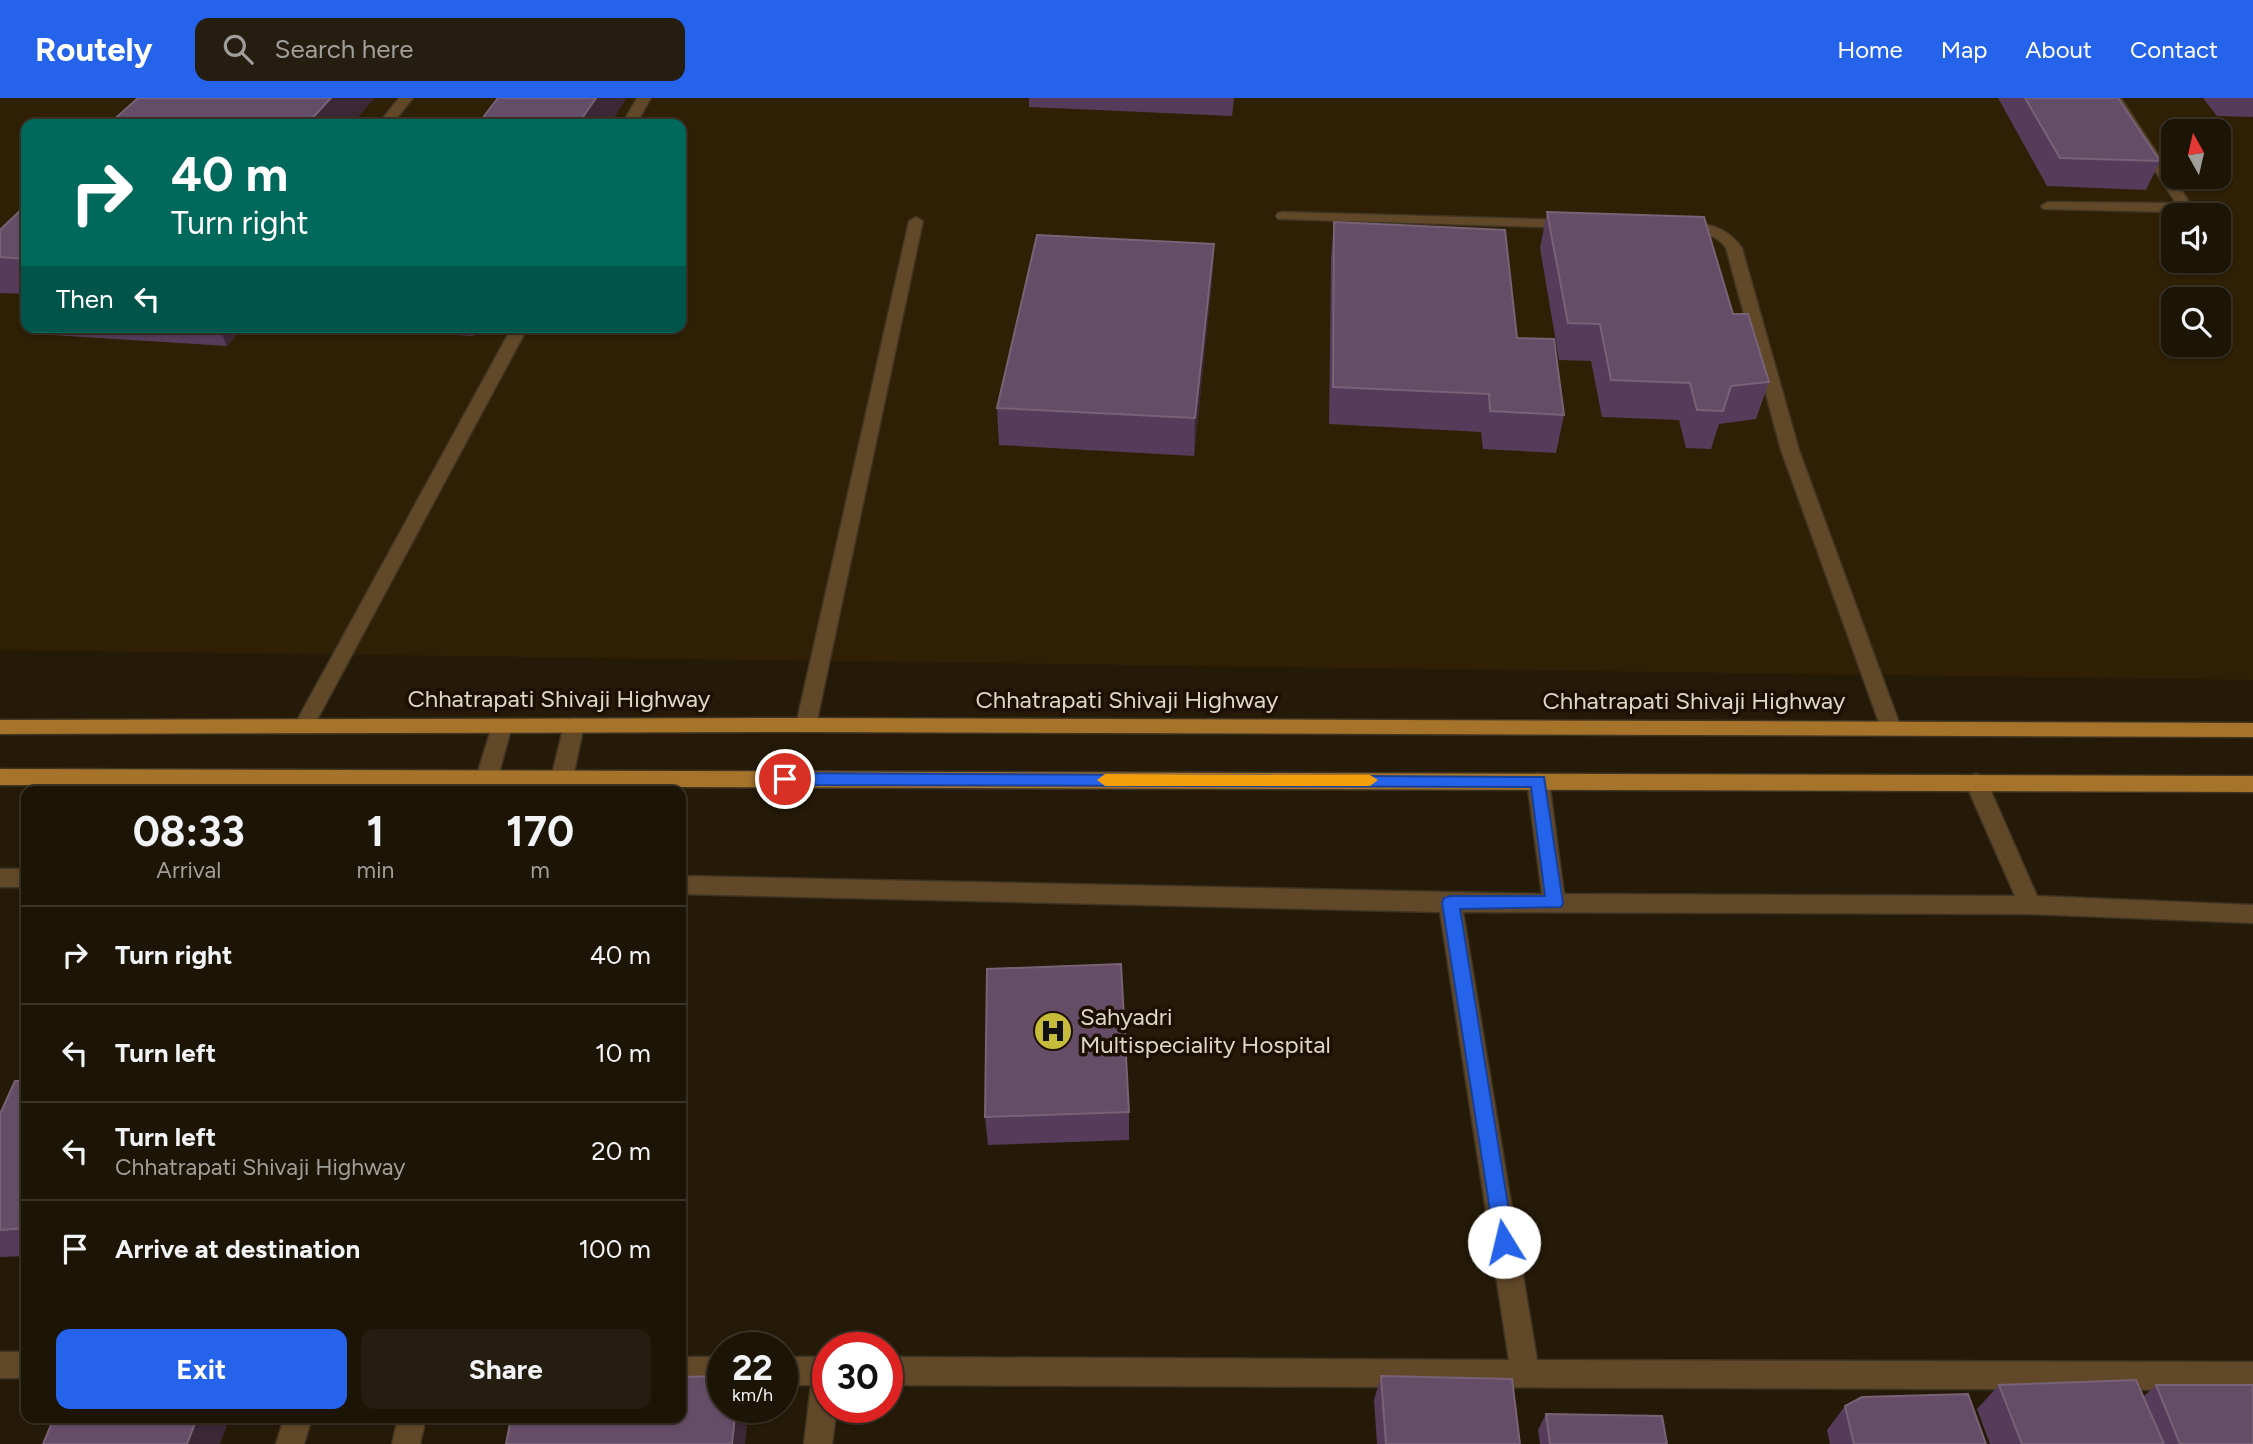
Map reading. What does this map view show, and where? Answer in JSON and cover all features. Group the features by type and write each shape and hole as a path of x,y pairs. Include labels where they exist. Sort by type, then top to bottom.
{"main road":[{"name":"Chhatrapati Shivaji Highway","path":"0,727 806,725 2253,730"},
{"path":"0,777 484,785 1538,781 2253,783"}],"street":[{"path":"389,119 406,98"},
{"path":"632,119 644,98"},
{"path":"2048,206 2179,206 2181,200 2115,98"},
{"path":"1283,216 1585,224"},
{"path":"806,725 916,221"},
{"path":"1667,226 1709,227 1721,232 1734,248 1790,450 1891,728"},
{"path":"304,726 517,333"},
{"path":"560,785 573,725"},
{"path":"484,785 502,726"},
{"path":"1538,781 1555,903"},
{"path":"1976,782 2030,905"},
{"path":"0,878 21,878"},
{"path":"686,885 1450,903 2030,905 2253,914"},
{"path":"1450,903 1525,1373"},
{"path":"0,1365 21,1365"},
{"path":"686,1370 707,1371"},
{"path":"903,1371 2253,1376"},
{"path":"290,1444 296,1423"},
{"path":"406,1444 411,1423"},
{"path":"818,1444 821,1423"}],"shaded area":[{"path":"0,98 2253,98 2253,680 0,650"}],"building":[{"path":"138,98 331,98 312,119 115,119"},
{"path":"498,98 596,98 581,119 482,119"},
{"path":"2025,98 2118,98 2160,161 2060,158"},
{"path":"21,210 21,259 0,257 0,230"},
{"path":"1547,212 1704,217 1733,314 1748,314 1769,382 1731,386 1723,411 1697,410 1690,383 1611,380 1600,324 1568,323"},
{"path":"1334,222 1505,230 1517,338 1554,339 1564,415 1490,411 1489,394 1333,387"},
{"path":"1037,235 1214,244 1195,418 997,408"},
{"path":"1121,964 1129,1112 985,1117 987,969"},
{"path":"15,1081 21,1081 21,1228 0,1230 0,1114"},
{"path":"707,1376 707,1423 734,1423 732,1444 506,1444 510,1423 686,1423 686,1377"},
{"path":"1381,1376 1512,1379 1520,1444 1386,1444"},
{"path":"2136,1380 2164,1444 2022,1444 1999,1385"},
{"path":"2156,1385 2253,1385 2253,1444 2180,1444"},
{"path":"1968,1394 1986,1444 1854,1444 1845,1406 1862,1397"},
{"path":"1546,1414 1662,1416 1667,1444 1550,1444"},
{"path":"52,1423 195,1423 187,1444 43,1444"}],"slow traffic":[{"path":"1105,780 1370,780"}],"place":[{"name":"Sahyadri Multispeciality Hospital","path":"1053,1031"}],"route":[{"path":"785,779 1538,781 1555,903 1450,903 1504,1242"}]}
